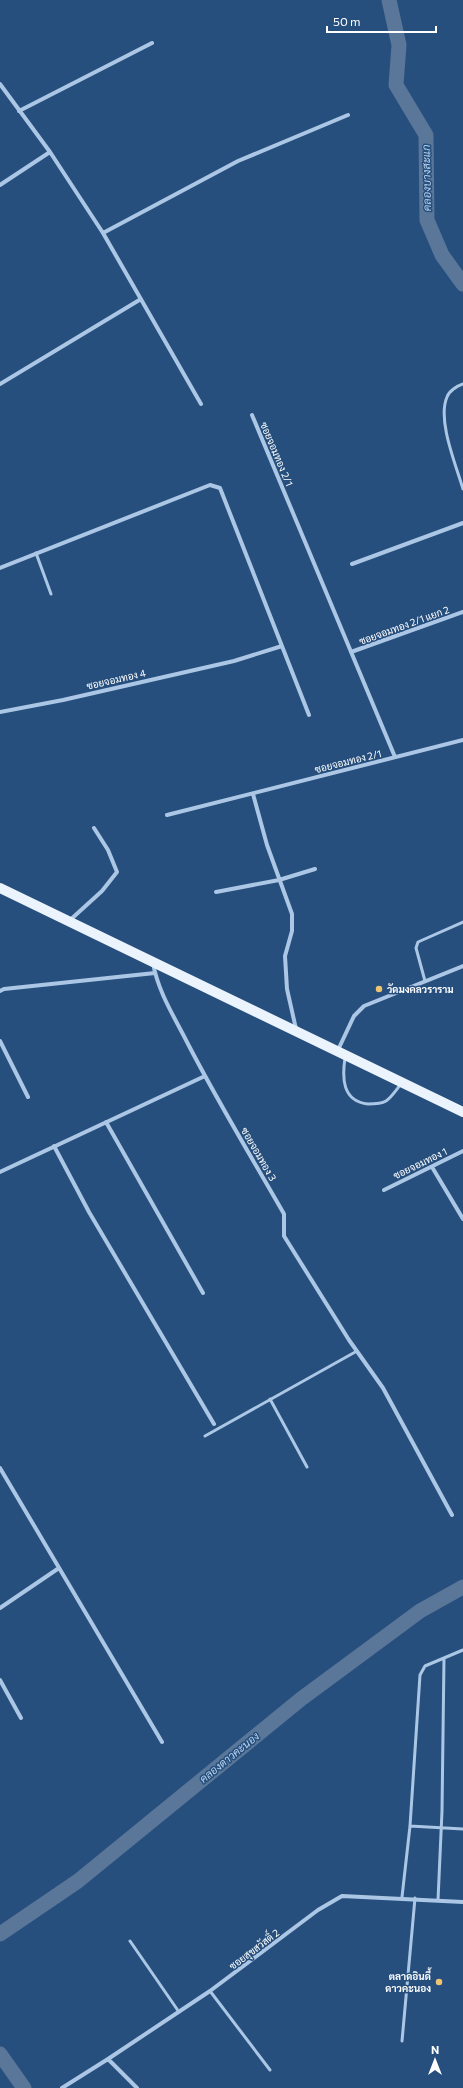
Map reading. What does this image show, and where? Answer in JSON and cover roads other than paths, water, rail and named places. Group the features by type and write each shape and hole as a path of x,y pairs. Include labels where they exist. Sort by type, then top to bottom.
{"main road":[{"path":"0,888 296,1032 342,1052 463,1112"}],"street":[{"path":"19,111 152,43"},
{"path":"0,84 50,152 103,233 201,404"},
{"path":"103,233 238,160 348,115"},
{"path":"0,185 50,152"},
{"path":"0,384 140,299"},
{"name":"ซอยจอมทอง 2/1","path":"167,815 395,757 252,414"},
{"path":"0,568 210,485 216,485 220,488 309,715"},
{"path":"352,564 463,523"},
{"name":"ซอยจอมทอง 2/1 แยก 2","path":"351,652 463,612"},
{"name":"ซอยจอมทอง 4","path":"0,712 63,700 234,661 282,646"},
{"path":"395,757 463,740"},
{"path":"253,794 279,880 292,914 292,931 285,956 287,989 296,1032"},
{"path":"68,921 102,891 117,872 108,850 94,828"},
{"path":"216,892 279,880 315,869"},
{"name":"ซอยจอมทอง 3","path":"152,961 168,1006 205,1076 284,1214 284,1236 356,1351 383,1388 452,1515"},
{"path":"342,1052 354,1016 364,1006 463,966"},
{"path":"0,991 4,989 155,973"},
{"path":"0,1041 28,1097"},
{"path":"0,1172 205,1076"},
{"path":"106,1122 203,1293"},
{"path":"54,1146 89,1212 214,1424"},
{"name":"ซอยจอมทอง 1","path":"384,1190 463,1151"},
{"path":"432,1167 463,1219"},
{"path":"0,1468 162,1742"},
{"path":"0,1608 59,1568"},
{"path":"0,1680 21,1718"},
{"name":"ซอยสุขสวัสดิ์ 2","path":"62,2088 180,2012 318,1910 342,1896 415,1898 463,1902"},
{"path":"108,2059 137,2088"}],"lane":[{"path":"463,384 457,386 447,396 444,421 463,489"},
{"path":"36,553 51,594"},
{"path":"425,981 416,948 418,942 463,922"},
{"path":"342,1052 345,1087 349,1096 358,1102 376,1104 386,1101 402,1083"},
{"path":"206,1436 356,1351"},
{"path":"270,1399 307,1467"},
{"path":"402,1898 410,1826 420,1675 425,1666 463,1650"},
{"path":"438,1900 442,1828 444,1658"},
{"path":"410,1826 463,1829"},
{"path":"402,2041 415,1898"},
{"path":"130,1941 180,2012"},
{"path":"210,1991 270,2070"}],"waterway":[{"name":"คลองบางสะแก","path":"389,0 399,45 396,85 426,135 427,220 442,255 463,284"},
{"name":"คลองดาวคะนอง","path":"0,1934 78,1881 301,1699 420,1611 463,1587"},
{"path":"0,2054 24,2088"}],"place":[{"name":"วัดมงคลวราราม","path":"379,989"},
{"name":"ตลาดอินดี้ ดาวคะนอง","path":"439,1982"}]}
